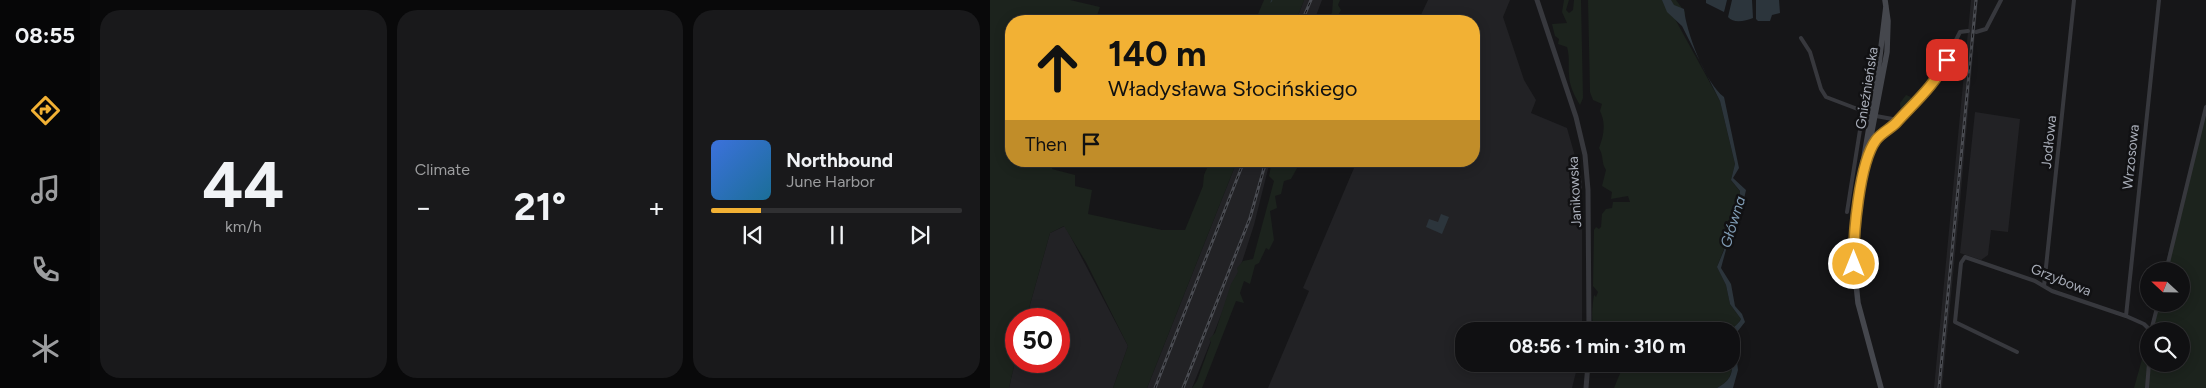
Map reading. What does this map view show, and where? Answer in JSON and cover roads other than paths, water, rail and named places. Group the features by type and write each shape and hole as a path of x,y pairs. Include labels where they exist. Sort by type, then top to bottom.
{"main road":[{"name":"Gnieźnieńska","path":"1881,388 1858,303 1854,264 1854,233 1856,198 1888,43 1886,3"},
{"name":"Gnieźnieńska","path":"1854,233 1868,161 1874,115"}],"street":[{"name":"Janikowska","path":"1537,0 1578,124 1585,155 1588,190 1589,322"},
{"path":"1976,32 1986,29 2001,0"},
{"name":"Jodłowa","path":"2044,286 2074,0"},
{"name":"Wrzosowa","path":"2126,316 2159,0"},
{"path":"1868,161 1876,141 1916,103 1939,74 1960,32 1968,31"},
{"path":"1800,38 1810,52 1821,89 1826,98 1874,115 1898,120"},
{"path":"2168,262 2206,107"},
{"path":"1846,212 1863,111"},
{"name":"Grzybowa","path":"2017,352 1955,322 1961,263 1965,258 2126,316 2140,323"},
{"path":"1586,388 1587,372"},
{"path":"2147,388 2148,372"}],"water":[{"path":"1662,0 1671,0 1674,5 1684,9 1688,30 1702,65 1682,26 1667,12"},
{"path":"1706,0 1727,0 1724,12 1706,3"},
{"path":"1732,0 1752,0 1753,18 1740,21 1730,19 1728,17"},
{"path":"1756,0 1779,0 1780,13 1772,15 1770,21 1758,21 1756,19"},
{"name":"Główna","path":"1705,72 1724,97 1739,168 1733,178 1746,190 1744,199 1735,217 1721,268 1731,284 1735,306 1742,314 1745,322 1740,328 1739,322 1741,319 1730,304 1726,285 1717,267 1724,250 1733,211 1740,198 1740,191 1731,180 1735,164 1720,101"},
{"path":"1441,214 1449,217 1442,234 1426,227 1429,219 1438,222"},
{"path":"1731,372 1737,372 1733,388 1717,388 1725,382"}],"railway":[{"path":"1305,15 1311,0"},
{"path":"1939,388 1976,0"},
{"path":"1155,388 1242,167"},
{"path":"1183,388 1250,218 1264,167"}]}
